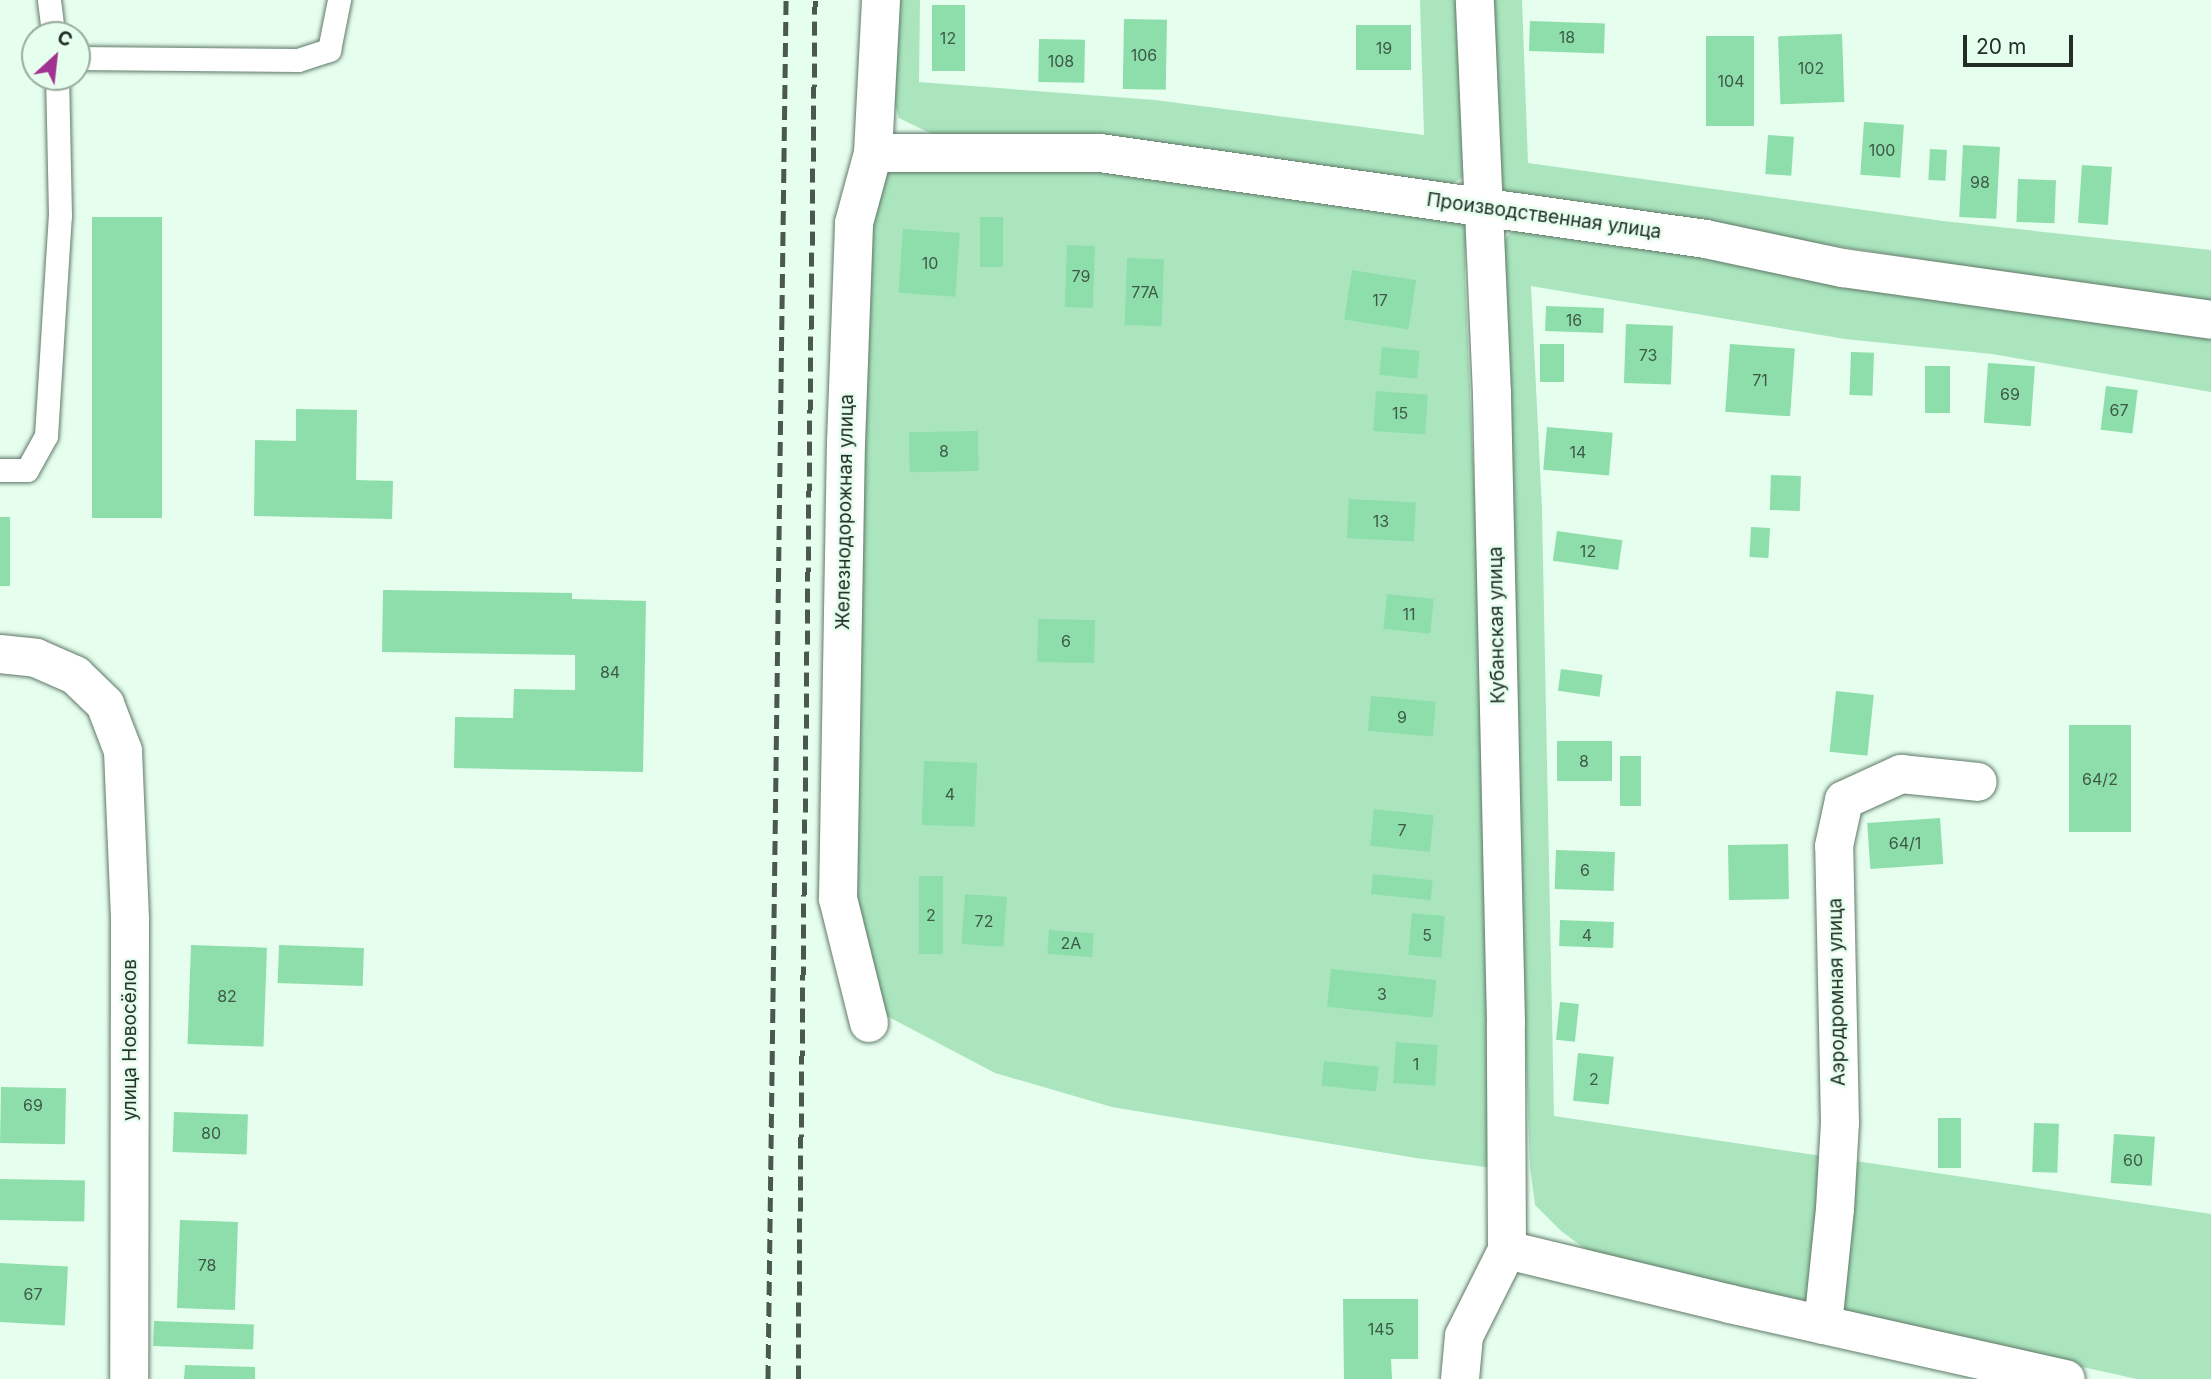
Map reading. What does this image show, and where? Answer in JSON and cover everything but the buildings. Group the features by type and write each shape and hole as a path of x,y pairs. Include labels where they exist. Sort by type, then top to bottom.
{"street":[{"name":"Железнодорожная улица","path":"869,1023 838,899 846,443 855,223 873,153 881,0"},
{"name":"Кубанская улица","path":"1475,0 1492,394 1506,1023 1507,1250"},
{"name":"Производственная улица","path":"873,153 1100,153 1264,174 1483,209 1706,239 1843,268 2211,320"},
{"name":"улица Новосёлов","path":"0,654 36,658 75,675 104,704 123,751 129,895 128,1379"},
{"name":"Аэродромная улица","path":"1824,1325 1840,1122 1834,846 1844,800 1901,774 1978,782"},
{"path":"1460,1379 1464,1336 1507,1250 2020,1374 2066,1379"}],"lane":[{"path":"49,0 51,21"},
{"path":"91,58 298,61 329,50 339,0"},
{"path":"0,470 27,470 46,436 60,216 57,91"}],"green space":[{"path":"891,0 920,0 919,82 1155,100 1424,135 1420,0 1456,0 1464,177 1445,187 940,138 899,118 889,85"},
{"path":"1493,0 1522,0 1528,163 1943,221 2211,250 2211,304 1506,195 1496,179"},
{"path":"1096,167 1466,215 1465,275 1482,670 1493,1168 1416,1158 1112,1107 995,1073 885,1015 855,921 862,225 881,172"},
{"path":"1518,224 2211,338 2211,392 1992,354 1845,339 1531,286 1542,509 1554,1116 2211,1214 2211,1379 2137,1379 1603,1262 1561,1231 1535,1205 1530,1167 1496,249"}],"railway":[{"path":"768,1379 786,0"},
{"path":"798,1379 815,0"}]}
